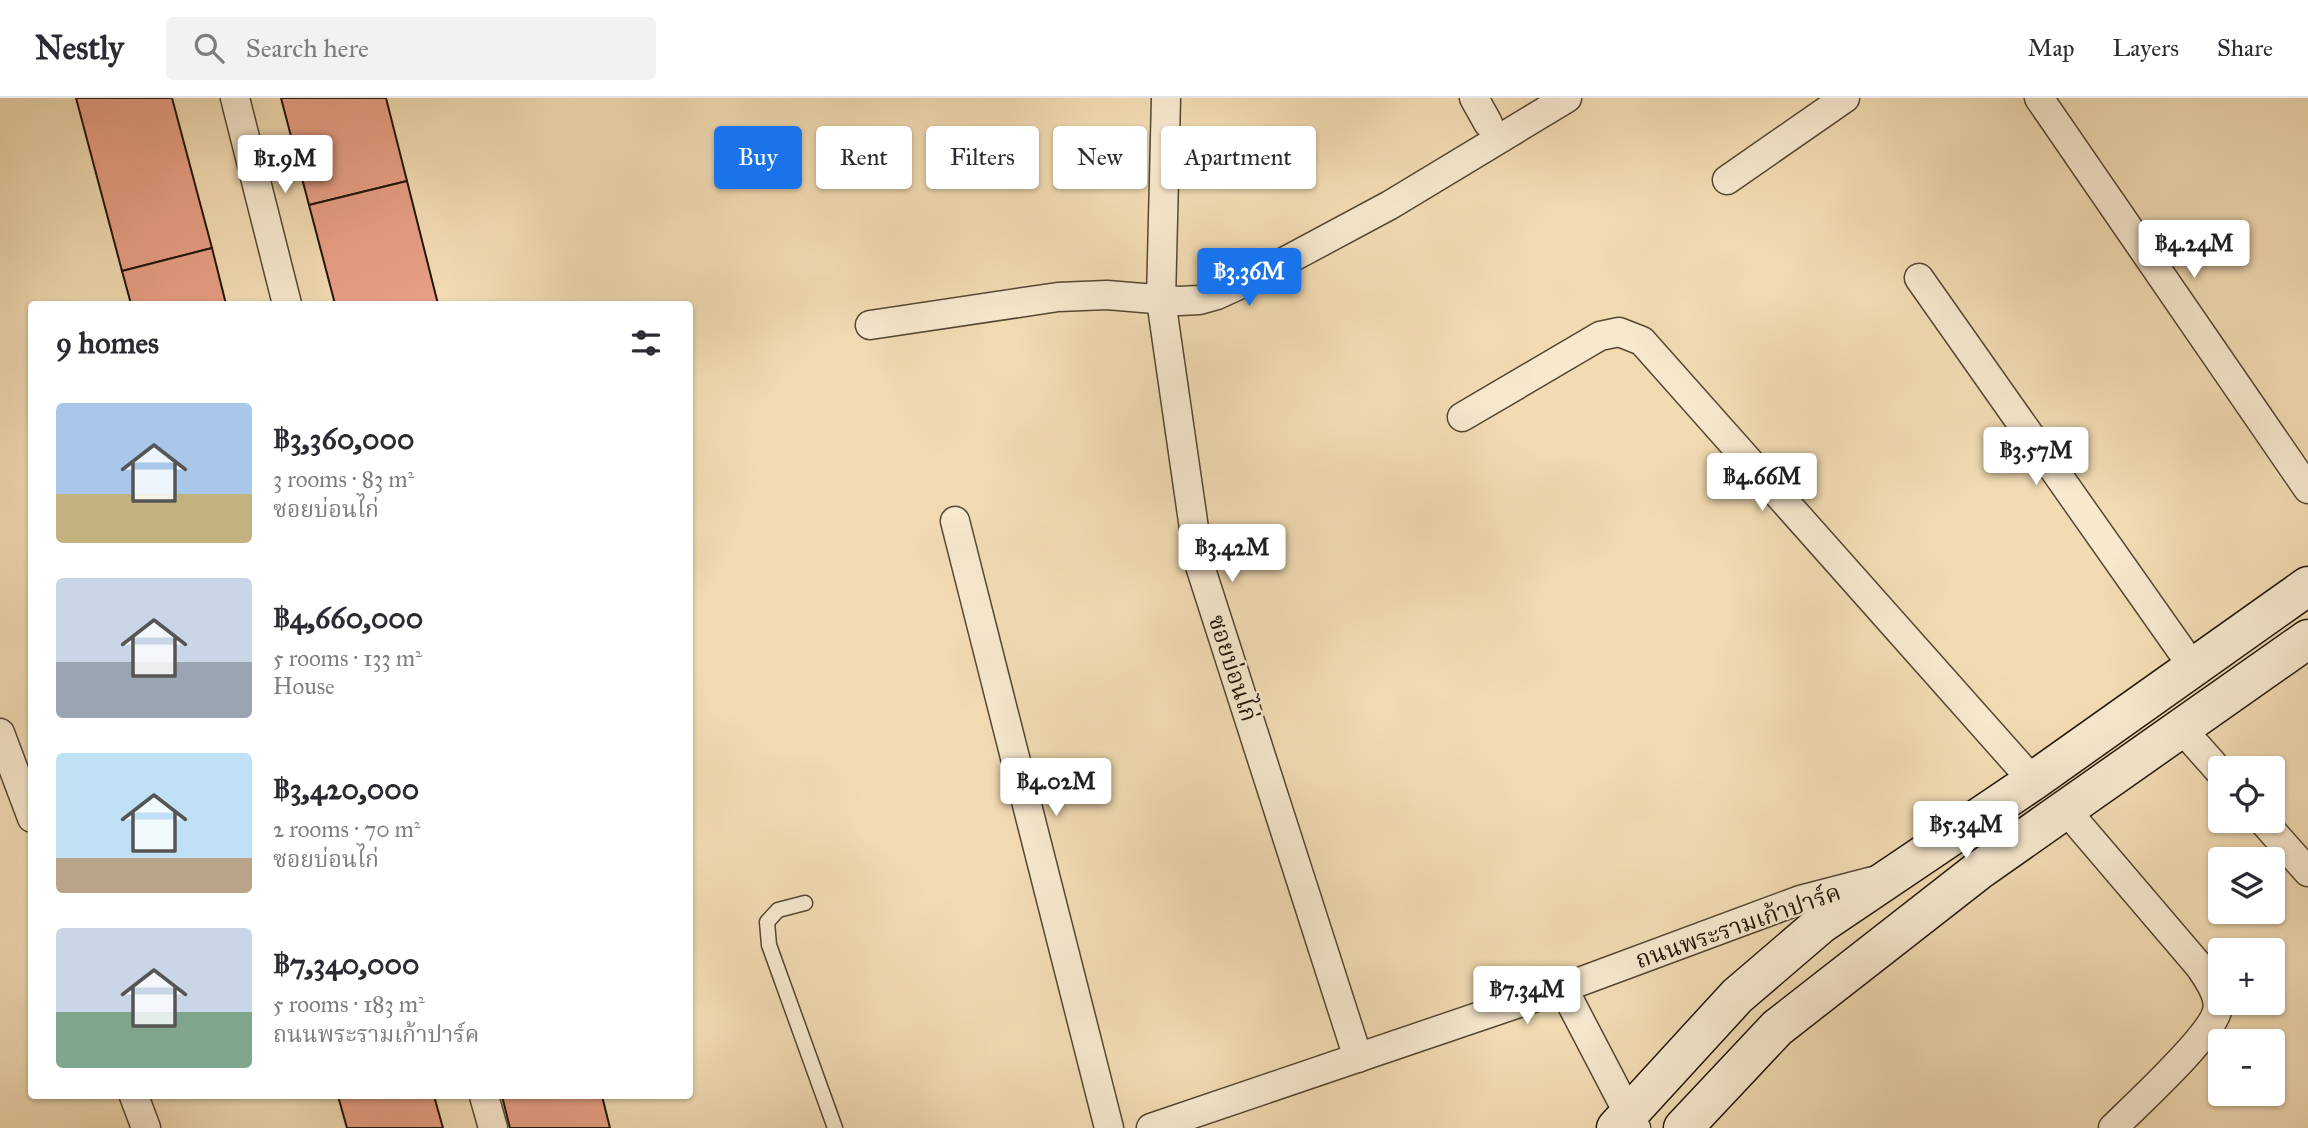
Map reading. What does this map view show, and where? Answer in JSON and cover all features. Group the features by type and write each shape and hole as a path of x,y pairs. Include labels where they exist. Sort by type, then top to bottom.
{"main road":[{"path":"1627,1123 1737,996 1821,923 2033,780 2308,586"},
{"path":"1683,1128 1777,1028 1978,871 2308,639"}],"street":[{"path":"235,98 286,301"},
{"name":"ซอยบ่อนไก่","path":"1166,98 1161,300 1199,563 1358,1058"},
{"path":"1474,98 1488,123"},
{"path":"870,325 1058,297 1107,295 1199,300 1217,295 1390,205 1567,98"},
{"path":"1727,180 1845,98"},
{"path":"2039,98 2308,489"},
{"path":"1919,278 2193,667"},
{"path":"1461,417 1600,336 1619,332 1642,341 2033,780"},
{"path":"955,521 1108,1128"},
{"path":"2181,729 2208,759"},
{"path":"0,733 28,807"},
{"path":"2066,810 2200,967 2215,991 2218,1010 2200,1039 2113,1128"},
{"path":"2274,833 2308,872"},
{"name":"ถนนพระรามเก้าปาร์ค","path":"1151,1128 1563,988 1800,901 1889,876"},
{"path":"1563,988 1627,1123"},
{"path":"135,1099 146,1128"},
{"path":"485,1099 493,1128"}],"lane":[{"path":"806,903 778,910 767,922 769,945 835,1128"}],"building":[{"path":"76,98 172,98 212,248 122,271"},
{"path":"281,98 386,98 407,181 309,205"},
{"path":"407,181 437,301 334,301 309,205"},
{"path":"212,248 225,301 130,301 122,271"},
{"path":"339,1099 435,1099 443,1128 347,1128"},
{"path":"503,1099 603,1099 610,1128 510,1128"}]}
